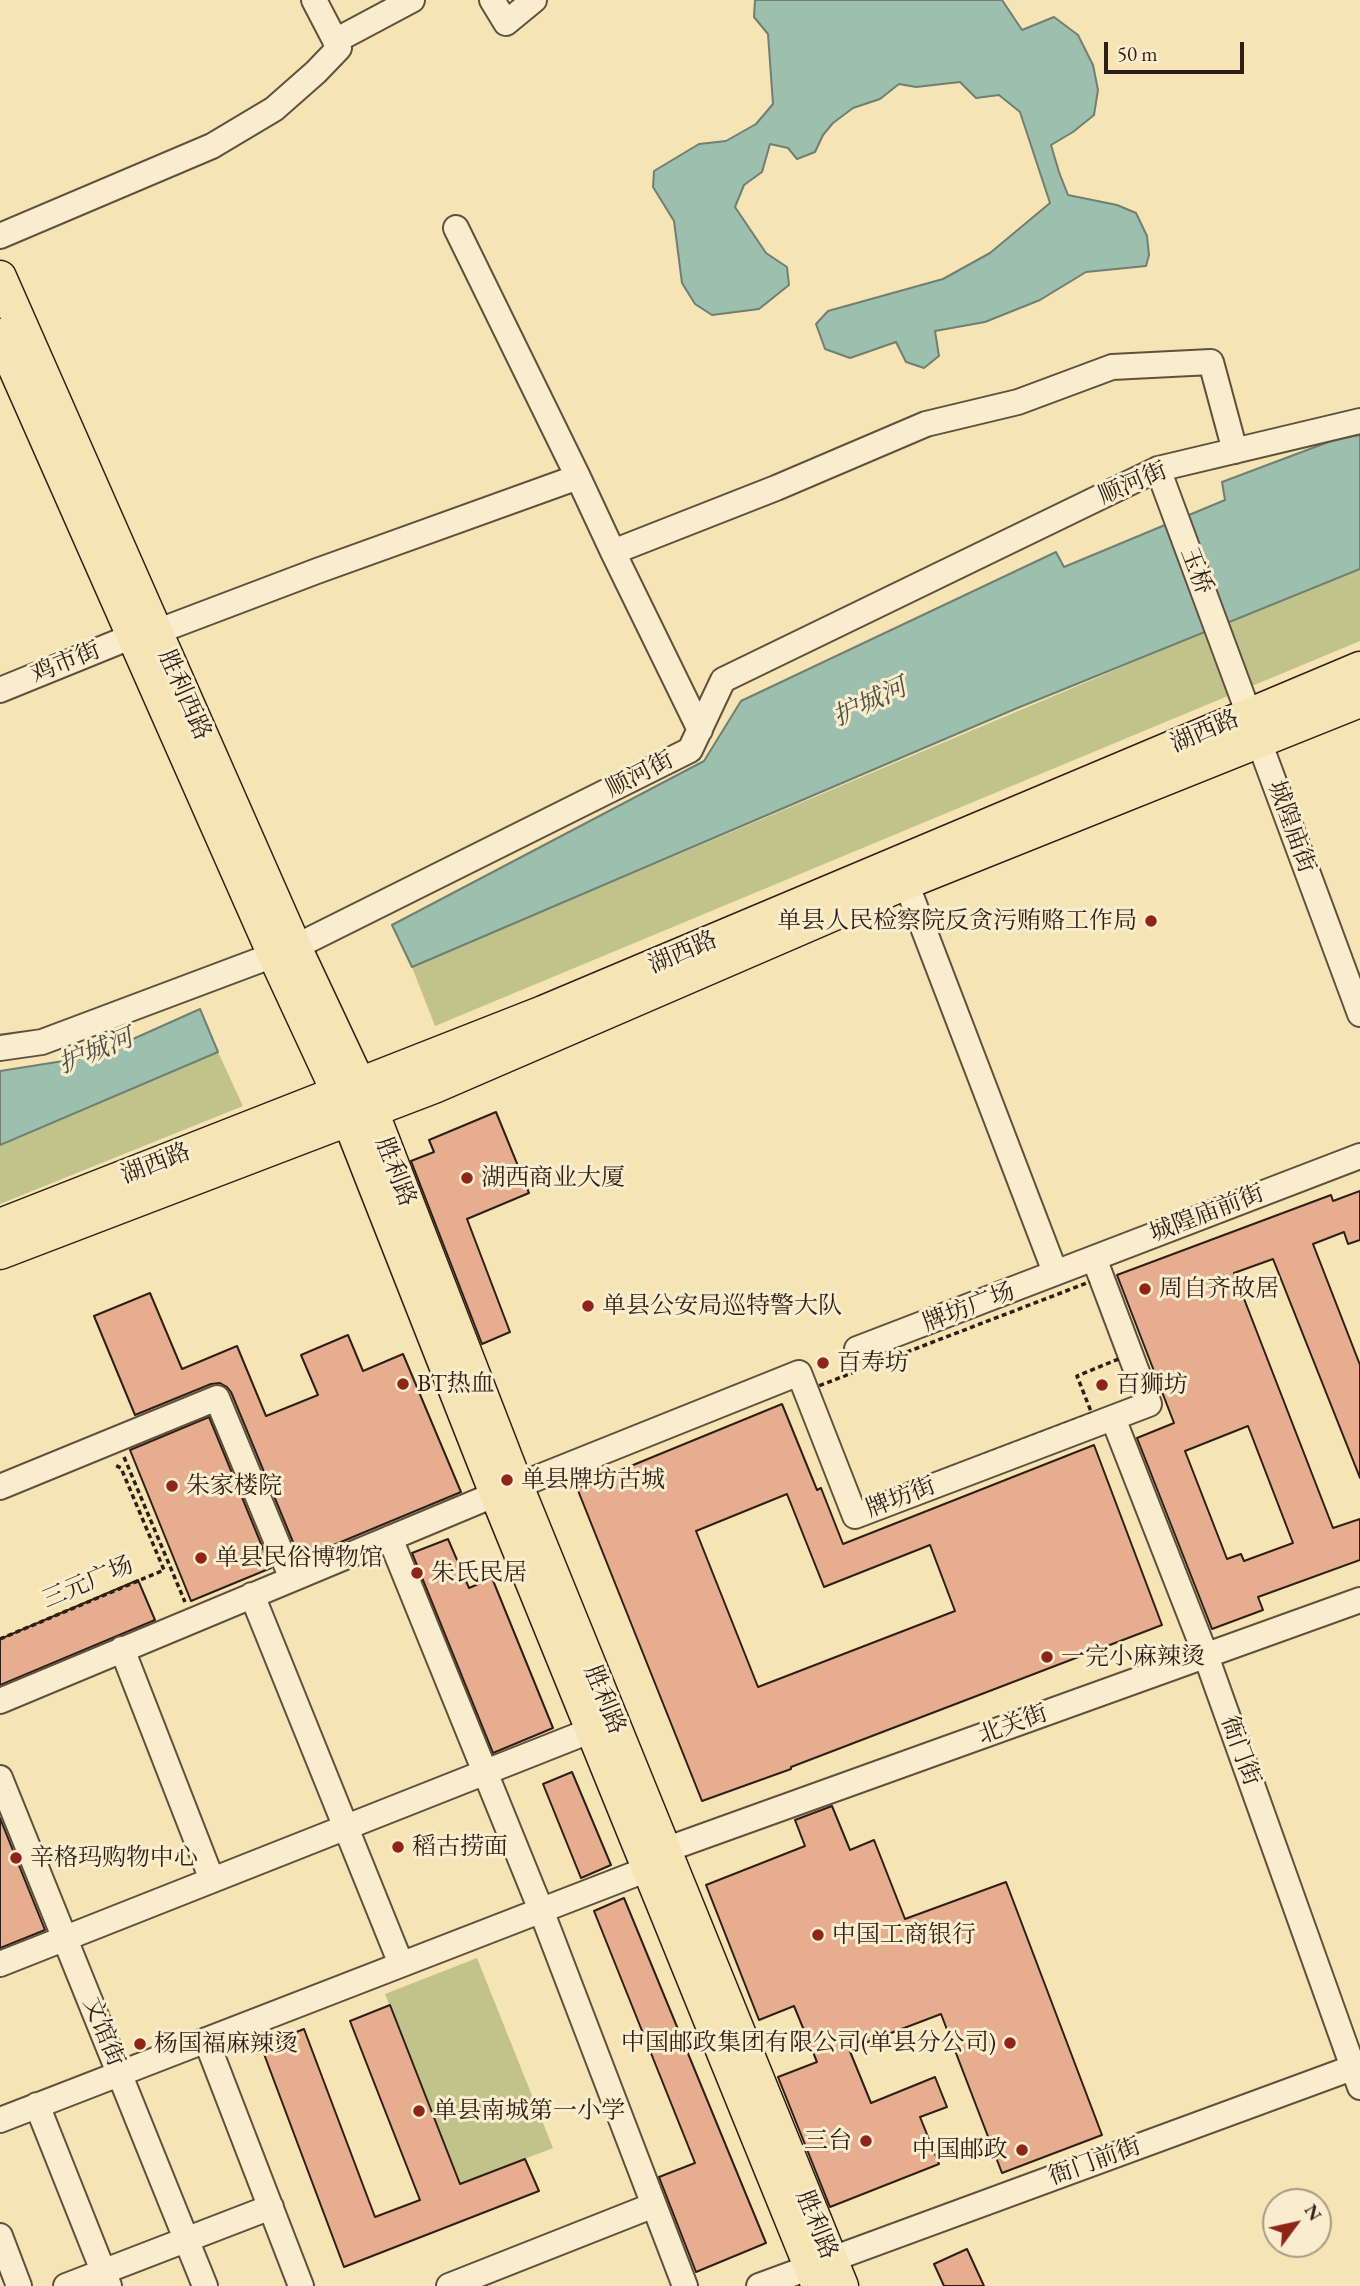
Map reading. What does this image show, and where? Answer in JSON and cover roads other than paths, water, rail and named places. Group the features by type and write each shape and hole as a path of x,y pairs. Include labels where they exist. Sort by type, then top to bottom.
{"main road":[{"name":"胜利西路","path":"0,277 145,634 354,1102"},
{"name":"胜利西路","path":"0,335 145,634"},
{"name":"湖西路","path":"0,1225 354,1102 521,1049 906,883 1254,728 1360,667"},
{"name":"湖西路","path":"0,1253 354,1102 543,1012 1254,728 1360,701"},
{"name":"胜利路","path":"354,1102 506,1490 825,2275"},
{"name":"胜利路","path":"506,1490 592,1730 656,1859"}],"street":[{"path":"0,236 199,151 240,131 274,109 339,48 314,0"},
{"path":"335,41 412,0"},
{"path":"492,0 506,23 534,0"},
{"path":"456,228 700,730"},
{"path":"613,552 776,488 926,424 1018,402 1112,367 1211,362 1235,451"},
{"name":"顺河街","path":"0,1048 43,1042 285,951 690,750 723,680 1158,469 1360,421"},
{"name":"玉桥","path":"1158,469 1222,640"},
{"name":"鸡市街","path":"0,691 145,634 578,477"},
{"name":"城隍庙街","path":"1222,640 1360,1014"},
{"path":"906,883 1055,1272"},
{"name":"城隍庙前街","path":"857,1349 1360,1156"},
{"name":"牌坊街","path":"506,1490 799,1373 855,1516 1102,1416 1149,1404 1094,1258"},
{"path":"0,1487 217,1398 292,1579"},
{"name":"衙门街","path":"1102,1416 1206,1656 1358,2073"},
{"path":"0,1701 506,1490"},
{"path":"390,1538 541,1910 685,2286"},
{"path":"252,1595 401,1965"},
{"name":"北关街","path":"0,2120 541,1910 656,1859 1360,1600"},
{"path":"122,1649 212,1880"},
{"path":"0,1964 592,1730"},
{"name":"文馆街","path":"0,1778 205,2286"},
{"path":"206,2040 301,2286"},
{"name":"衙门前街","path":"759,2286 825,2275 1358,2073"},
{"path":"37,2105 106,2279"},
{"path":"449,2286 654,2205"},
{"path":"66,2286 106,2279 186,2239 271,2207"},
{"path":"0,2236 19,2286"}],"water":[{"path":"755,0 1002,0 1022,30 1054,17 1078,35 1093,65 1098,90 1094,115 1051,145 1059,172 1068,195 1117,205 1136,213 1147,236 1149,255 1146,266 1086,272 1040,300 985,322 935,331 939,356 924,368 906,362 896,342 850,358 825,349 816,324 828,311 943,279 990,253 1050,203 1020,112 999,95 976,98 960,82 916,87 899,84 880,99 853,108 833,123 823,135 815,152 797,159 788,148 770,144 762,172 744,185 735,207 766,253 787,267 789,285 759,309 712,315 695,304 682,283 674,221 653,187 654,171 699,144 726,141 756,124 773,104 768,34 754,17"},
{"name":"护城河","path":"1360,435 1360,569 1015,709 412,967 392,925 704,761 741,701 1056,552 1064,567 1225,500 1222,482 1339,438"},
{"path":"200,1009 218,1052 0,1145 0,1071 95,1056"}],"place":[{"name":"单县人民检察院反贪污贿赂工作局","path":"1151,921"},
{"name":"湖西商业大厦","path":"467,1178"},
{"name":"周自齐故居","path":"1145,1289"},
{"name":"单县公安局巡特警大队","path":"588,1306"},
{"name":"百寿坊","path":"823,1363"},
{"name":"BT热血","path":"403,1384"},
{"name":"百狮坊","path":"1102,1385"},
{"name":"单县牌坊古城","path":"507,1480"},
{"name":"朱家楼院","path":"172,1486"},
{"name":"单县民俗博物馆","path":"201,1558"},
{"name":"朱氏民居","path":"417,1573"},
{"name":"一完小麻辣烫","path":"1047,1657"},
{"name":"稻古捞面","path":"398,1847"},
{"name":"辛格玛购物中心","path":"16,1858"},
{"name":"中国工商银行","path":"818,1935"},
{"name":"中国邮政集团有限公司(单县分公司)","path":"1010,2043"},
{"name":"杨国福麻辣烫","path":"140,2044"},
{"name":"单县南城第一小学","path":"419,2111"},
{"name":"三台","path":"866,2141"},
{"name":"中国邮政","path":"1022,2150"}]}
